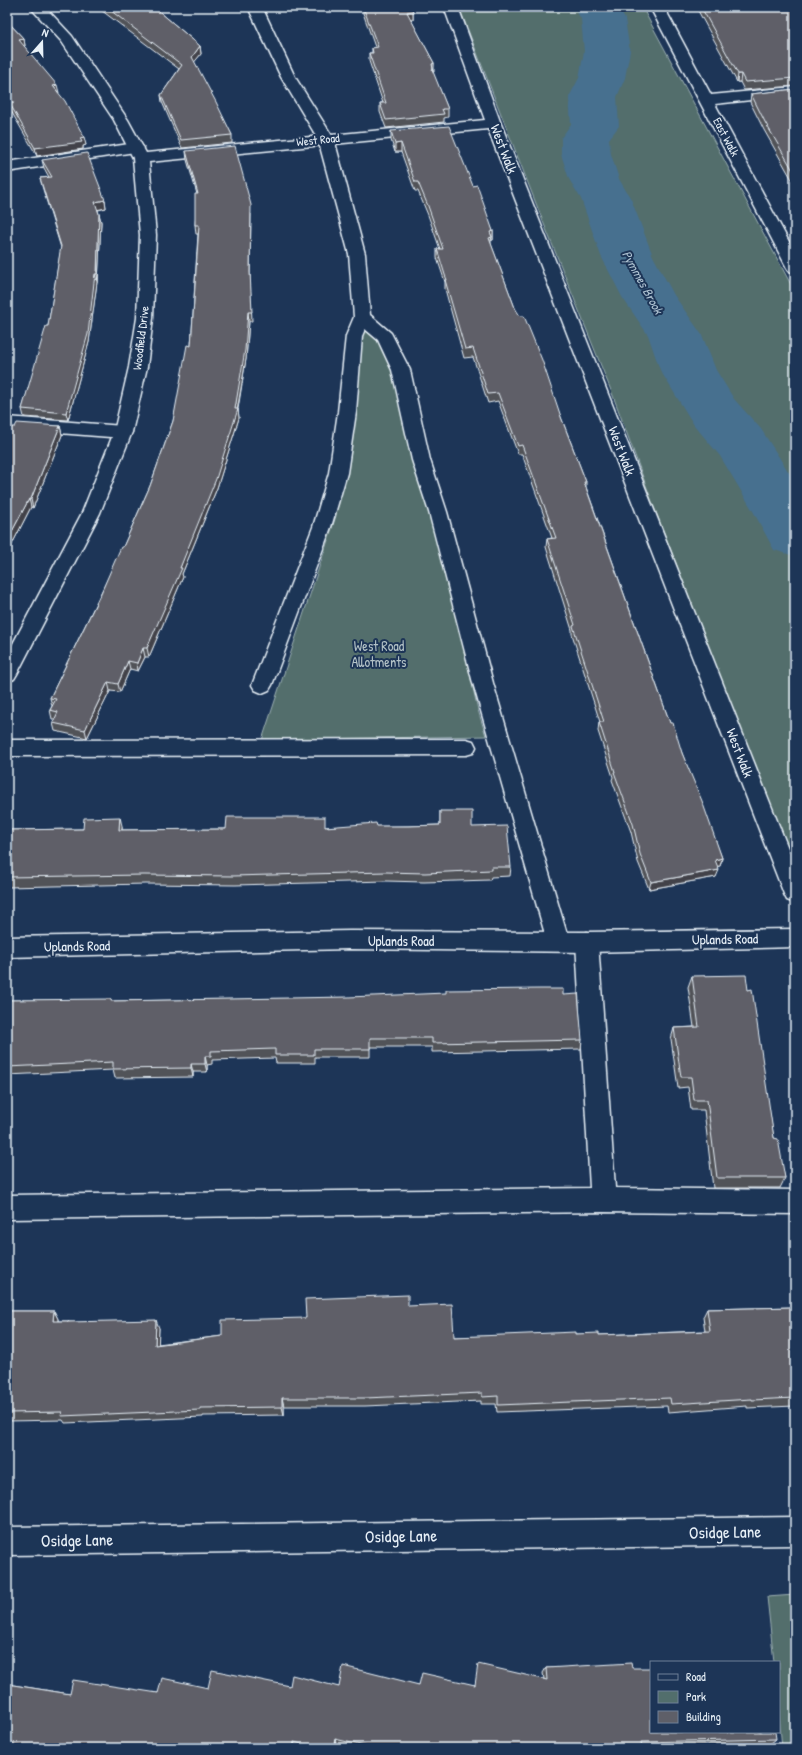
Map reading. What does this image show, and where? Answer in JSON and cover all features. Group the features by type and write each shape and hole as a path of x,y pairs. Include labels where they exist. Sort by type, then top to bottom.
{"street":[{"name":"Woodfield Drive","path":"7,674 91,513 123,432 138,367 145,318 148,236 139,153 121,120 67,39 37,7"},
{"path":"255,7 288,77 326,139 357,254 362,317 354,336 347,412 338,473 322,527 262,685"},
{"name":"West Walk","path":"451,7 494,124 795,894"},
{"name":"East Walk","path":"657,7 795,268"},
{"path":"707,100 795,91"},
{"name":"West Road","path":"7,167 139,153 326,139 494,124"},
{"path":"362,317 385,337 401,370 421,460 438,512 483,683 558,941"},
{"path":"7,423 123,432"},
{"path":"7,748 466,747"},
{"name":"Uplands Road","path":"7,948 350,940 587,942 795,938"},
{"path":"587,942 603,1200"},
{"path":"7,1206 603,1200 795,1202"},
{"name":"Osidge Lane","path":"7,1541 795,1531"}],"green space":[{"path":"459,7 642,7 795,292 795,868 654,507 612,393"},
{"name":"West Road Allotments","path":"367,331 378,333 393,371 455,610 478,710 486,736 262,740 336,516 359,334"},
{"path":"795,1595 795,1748 782,1748 780,1725 780,1661 774,1661 767,1597"}],"building":[{"path":"106,7 154,7 200,46 192,57 232,135 181,140 161,95 182,65"},
{"path":"363,7 411,7 413,11 407,12 434,63 432,64 432,69 448,109 442,109 444,114 386,120 380,103 386,103 369,53 373,53 372,48 378,47"},
{"path":"701,7 795,7 795,78 745,82 741,74 738,74"},
{"path":"7,21 24,39 19,40 57,85 53,86 65,101 84,137 80,138 82,142 35,148 10,104 14,103 7,94"},
{"path":"795,89 795,174 765,122 751,94"},
{"path":"449,126 473,186 477,185 493,231 490,232 492,237 489,238 515,308 520,316 524,316 542,360 670,723 673,723 682,753 702,801 722,858 715,860 719,870 651,882 640,854 633,824 614,772 599,722 604,722 547,539 556,538 522,445 518,446 498,393 488,394 473,348 465,349 445,280 447,280 437,249 443,249 428,206 418,182 415,182 401,143 395,144 391,131"},
{"path":"235,146 251,205 250,272 252,312 248,312 245,350 235,409 238,409 216,479 180,568 182,568 147,648 143,648 137,663 128,661 118,684 108,682 85,730 53,723 58,712 50,710 56,699 50,698 101,593 121,547 123,547 150,486 173,421 187,345 191,346 199,225 195,225 195,194 198,194 186,151"},
{"path":"87,153 105,200 95,202 99,214 97,274 95,274 88,334 66,413 22,409 46,326 48,326 61,246 40,178 52,177 42,160"},
{"path":"17,423 60,426 31,499 29,499 7,541 7,427 15,427"},
{"path":"440,811 472,811 472,827 507,826 511,867 491,867 491,870 425,873 386,872 233,876 144,875 7,877 7,830 83,829 84,818 120,817 119,830 226,829 227,817 325,817 325,827 376,823 377,826 408,826 440,825"},
{"path":"746,975 748,990 752,989 774,1138 778,1139 785,1178 717,1178 707,1100 694,1100 691,1077 681,1077 674,1028 699,1027 692,976"},
{"path":"563,989 563,995 578,994 582,1040 432,1043 432,1038 370,1038 370,1049 314,1049 314,1055 275,1055 275,1049 211,1051 211,1056 205,1056 205,1064 191,1064 191,1068 113,1069 113,1062 7,1067 7,1000 111,999 111,1001 348,997 446,993 446,990"},
{"path":"408,1295 408,1306 452,1304 454,1337 576,1332 576,1334 599,1333 599,1335 710,1331 707,1309 795,1307 795,1398 671,1404 670,1398 498,1405 498,1396 482,1397 482,1393 365,1398 282,1398 282,1407 200,1408 200,1410 61,1416 62,1412 7,1413 7,1311 54,1311 53,1321 68,1322 156,1320 155,1345 222,1336 222,1320 306,1318 305,1299"},
{"path":"631,1663 632,1668 650,1668 650,1733 775,1733 776,1739 641,1742 642,1747 631,1748 373,1748 335,1739 333,1748 317,1748 294,1742 293,1748 32,1748 7,1744 7,1684 70,1694 73,1680 158,1693 162,1678 208,1688 212,1670 290,1686 292,1675 339,1687 343,1666 419,1685 422,1673 475,1685 478,1664 547,1680 546,1668"}],"waterway":[{"name":"Pymmes Brook","path":"596,7 603,19 607,51 602,78 593,97 595,126 585,138 586,154 594,179 606,199 627,256 649,297 675,335 688,370 714,412 741,443 783,511 795,535"}]}
